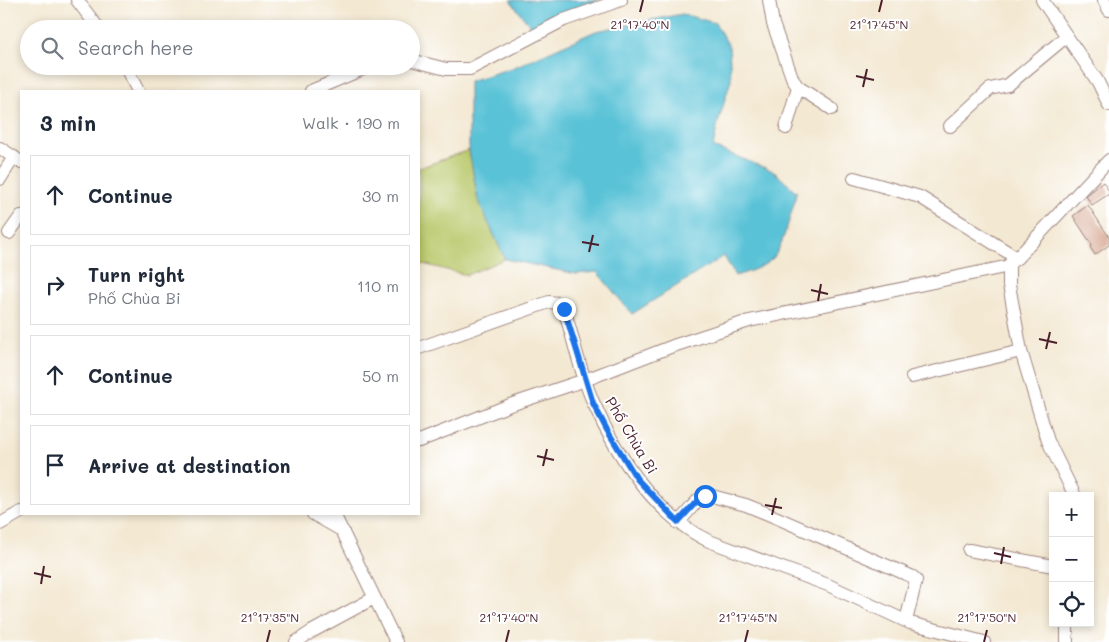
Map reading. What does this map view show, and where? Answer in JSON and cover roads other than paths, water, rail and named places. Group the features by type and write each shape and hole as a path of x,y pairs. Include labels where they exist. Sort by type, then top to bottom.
{"street":[{"path":"77,0 92,20"},
{"path":"420,62 446,69 470,69 564,20 620,0"},
{"path":"769,0 773,24 793,80 798,87 832,109"},
{"path":"1042,0 1098,82 1109,105"},
{"path":"1104,0 1109,10"},
{"path":"950,126 990,89 1008,85 1067,36"},
{"path":"129,75 137,90"},
{"path":"313,90 349,75"},
{"path":"786,128 798,87"},
{"path":"0,148 18,160 0,179"},
{"path":"1072,492 1048,441 1021,351 1009,285 1013,262 1109,160"},
{"path":"854,178 920,197 1013,262"},
{"path":"10,233 20,218"},
{"path":"420,441 510,405 585,380 673,346 750,321 1013,262"},
{"name":"Phố Chùa Bi","path":"420,348 549,302 558,303 564,309 585,380 597,410 637,479 678,522 709,541 833,586 906,621 984,642"},
{"path":"912,377 1021,351"},
{"path":"678,522 698,500 705,496 712,496 746,505 849,548 916,580 906,621"},
{"path":"0,524 20,513"},
{"path":"315,515 343,531"},
{"path":"335,515 396,642"},
{"path":"969,550 1049,565"},
{"path":"296,642 374,598"},
{"path":"1067,627 1067,642"}],"water":[{"path":"510,0 599,0 531,27"},
{"path":"682,14 715,23 729,46 731,80 713,147 773,171 797,192 787,228 776,255 764,265 735,276 724,256 632,314 597,272 576,274 505,259 478,200 469,150 469,81 512,68 596,31"}]}
